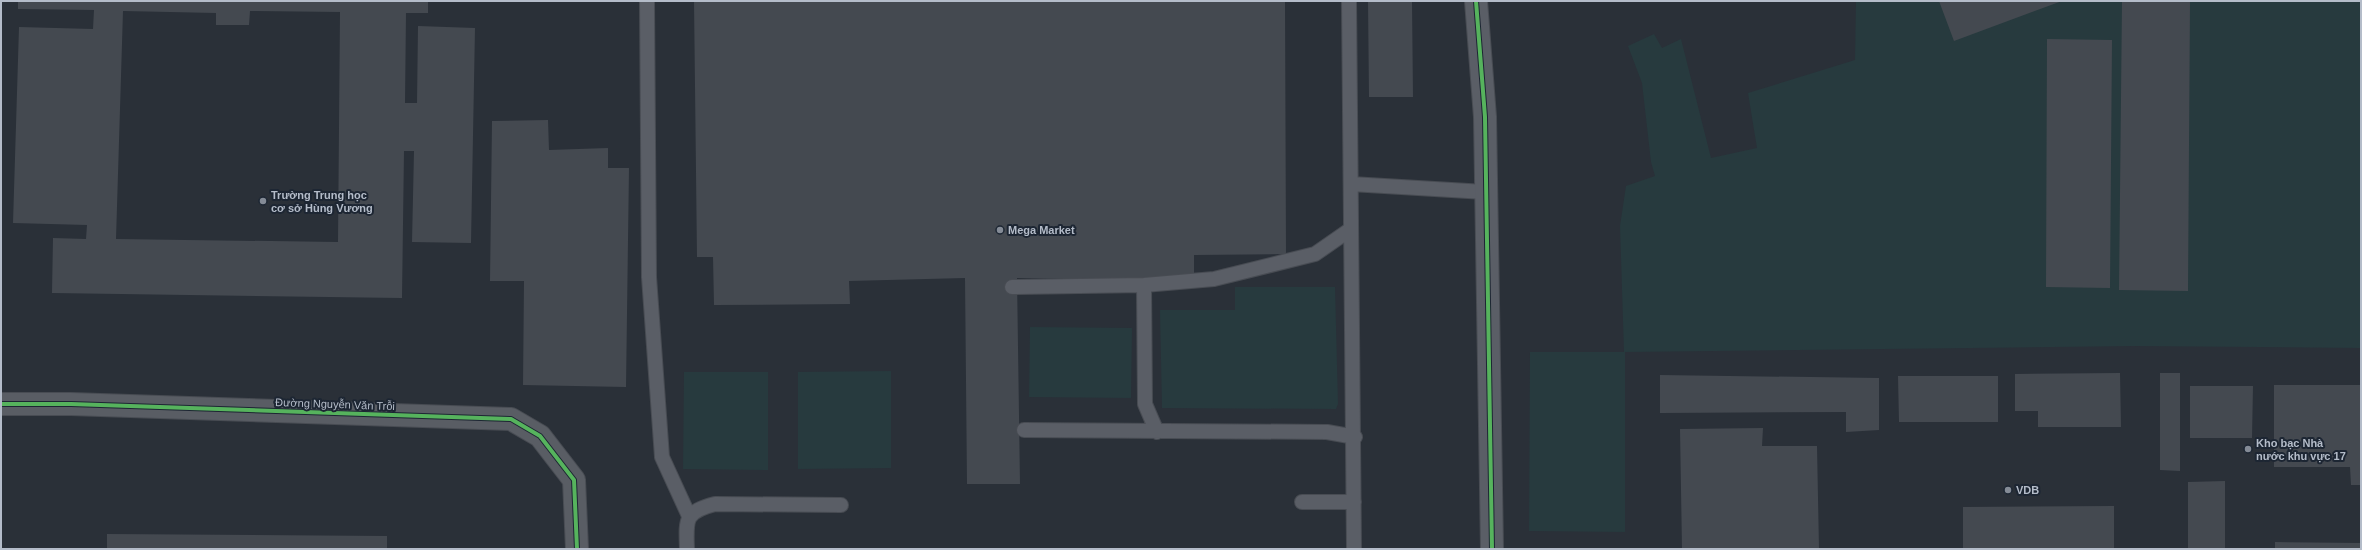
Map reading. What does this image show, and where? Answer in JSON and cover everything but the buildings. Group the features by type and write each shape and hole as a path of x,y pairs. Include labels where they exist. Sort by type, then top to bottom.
{"street":[{"path":"1476,1 1485,117 1485,192 1492,549"},
{"name":"Đường Nguyễn Văn Trỗi","path":"1,404 79,404 511,419 540,436 574,480 578,549"}],"lane":[{"path":"647,1 649,277 662,457 688,516"},
{"path":"1349,1 1355,437 1354,549"},
{"path":"1351,184 1485,192"},
{"path":"1012,287 1144,285 1214,279 1315,254 1351,229"},
{"path":"1144,285 1145,404 1157,432"},
{"path":"1024,430 1327,432 1355,437"},
{"path":"1302,502 1354,502"},
{"path":"687,549 686,523 688,516 698,508 715,504 841,505"}],"green space":[{"path":"1856,1 2361,1 2361,348 2134,346 1625,352 1625,532 1529,531 1530,352 1624,352 1620,226 1626,186 1655,176 1651,162 1642,83 1628,46 1654,34 1662,48 1681,39 1711,158 1757,148 1748,93 1855,60"},
{"path":"1235,287 1335,287 1338,404 1336,409 1162,408 1160,310 1235,310"},
{"path":"1030,327 1132,328 1131,398 1029,397"},
{"path":"891,371 891,468 798,469 798,372"},
{"path":"684,372 768,372 768,470 683,469"}],"cycle path":[{"path":"1476,1 1485,117 1492,549"},
{"path":"1,404 71,404 511,419 540,436 574,480 577,549"}],"place":[{"name":"Trường Trung học cơ sở Hùng Vương","path":"263,201"},
{"name":"Mega Market","path":"1000,230"},
{"name":"Kho bạc Nhà nước khu vực 17","path":"2248,449"},
{"name":"VDB","path":"2008,490"}]}
